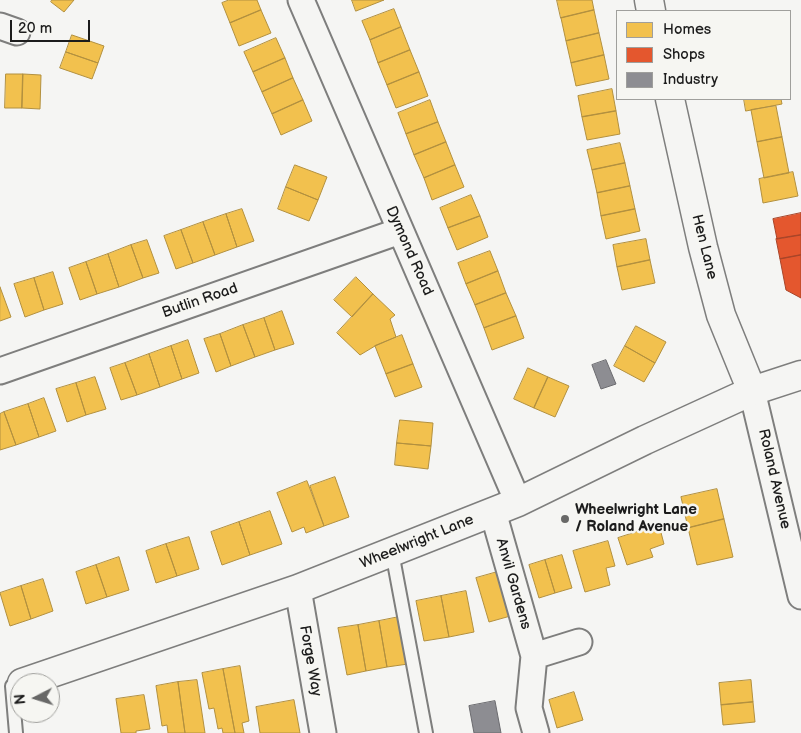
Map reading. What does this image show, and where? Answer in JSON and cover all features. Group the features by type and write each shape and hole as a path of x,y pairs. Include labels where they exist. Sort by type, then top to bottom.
{"street":[{"name":"Dymond Road","path":"301,0 518,502"},
{"name":"Hen Lane","path":"670,100 703,247 721,315 752,391"},
{"name":"Butlin Road","path":"0,371 400,231"},
{"name":"Wheelwright Lane","path":"52,673 298,589 518,502 645,440 752,391 801,375"},
{"name":"Roland Avenue","path":"752,391 801,596"},
{"name":"Anvil Gardens","path":"492,512 534,656 529,708 536,733"},
{"name":"Forge Way","path":"298,589 323,733"},
{"path":"534,656 579,642"}],"lane":[{"path":"392,552 426,733"}],"building: Homes":[{"path":"52,0 74,0 64,12 51,2"},
{"path":"229,0 257,0 261,10 230,23 222,3"},
{"path":"352,0 384,0 356,11"},
{"path":"557,0 592,0 594,10 561,18"},
{"path":"394,9 401,27 370,40 362,21"},
{"path":"261,10 271,33 239,46 230,23"},
{"path":"594,10 599,33 566,41 561,18"},
{"path":"401,27 410,50 378,63 370,40"},
{"path":"599,33 604,55 571,63 566,41"},
{"path":"72,35 104,46 98,63 66,52"},
{"path":"276,38 285,58 253,72 244,52"},
{"path":"410,50 419,72 387,85 378,63"},
{"path":"66,52 98,63 92,79 60,68"},
{"path":"604,55 609,79 576,86 571,63"},
{"path":"285,58 293,78 262,92 253,72"},
{"path":"419,72 428,96 396,108 387,85"},
{"path":"6,74 23,74 22,108 5,108"},
{"path":"23,74 41,75 40,109 22,108"},
{"path":"293,78 303,100 272,114 262,92"},
{"path":"612,89 616,111 582,117 578,96"},
{"path":"303,100 312,121 281,135 272,114"},
{"path":"430,100 438,122 406,134 398,113"},
{"path":"744,100 781,100 782,104 746,111"},
{"path":"776,106 782,137 757,142 751,110"},
{"path":"616,111 620,134 587,140 582,117"},
{"path":"438,122 446,142 414,155 406,134"},
{"path":"782,137 789,173 764,178 757,142"},
{"path":"446,142 455,165 424,178 414,155"},
{"path":"620,143 625,163 592,170 587,150"},
{"path":"625,163 630,186 597,193 592,170"},
{"path":"295,165 327,177 318,200 286,187"},
{"path":"455,165 464,187 432,200 424,178"},
{"path":"793,172 798,196 763,203 759,179"},
{"path":"630,186 635,209 601,216 597,193"},
{"path":"286,187 318,200 309,221 278,209"},
{"path":"471,195 480,216 448,228 440,208"},
{"path":"242,209 254,241 237,247 226,214"},
{"path":"635,209 640,231 606,239 601,216"},
{"path":"226,214 237,247 215,255 203,222"},
{"path":"480,216 488,237 457,250 448,228"},
{"path":"203,222 215,255 193,263 181,230"},
{"path":"181,230 193,263 176,269 164,236"},
{"path":"646,239 650,260 617,267 613,245"},
{"path":"147,240 159,273 143,278 131,245"},
{"path":"131,245 143,278 119,287 108,254"},
{"path":"490,251 498,271 466,284 458,263"},
{"path":"108,254 119,287 97,294 86,262"},
{"path":"650,260 655,283 622,290 617,267"},
{"path":"86,262 97,294 80,300 69,268"},
{"path":"498,271 506,293 475,305 466,284"},
{"path":"53,272 63,304 44,310 34,278"},
{"path":"356,277 373,294 352,317 334,300"},
{"path":"34,278 44,310 25,317 14,284"},
{"path":"0,287 11,317 0,321"},
{"path":"506,293 516,316 484,328 475,305"},
{"path":"373,294 395,315 390,319 396,337 360,355 337,333"},
{"path":"282,311 294,344 275,350 264,318"},
{"path":"516,316 524,338 492,350 484,328"},
{"path":"264,318 275,350 255,357 243,325"},
{"path":"243,325 255,357 231,366 220,334"},
{"path":"636,326 666,342 655,363 625,346"},
{"path":"220,334 231,366 216,372 204,339"},
{"path":"402,335 413,364 386,374 375,346"},
{"path":"188,340 199,373 182,379 171,346"},
{"path":"171,346 182,379 160,387 149,354"},
{"path":"625,346 655,363 644,382 614,366"},
{"path":"149,354 160,387 137,395 125,363"},
{"path":"125,363 137,395 121,400 110,368"},
{"path":"413,364 422,387 395,397 386,374"},
{"path":"528,368 548,377 534,408 514,399"},
{"path":"95,377 106,409 86,415 76,383"},
{"path":"548,377 569,386 555,417 534,408"},
{"path":"76,383 86,415 67,422 56,389"},
{"path":"44,398 56,431 39,437 28,404"},
{"path":"28,404 39,437 16,445 4,412"},
{"path":"4,412 16,445 0,450 0,414"},
{"path":"400,420 433,423 431,446 397,443"},
{"path":"397,443 431,446 428,469 395,465"},
{"path":"335,477 349,517 324,526 310,486"},
{"path":"307,481 324,526 306,533 304,527 292,532 277,493"},
{"path":"717,489 724,519 688,528 681,497"},
{"path":"270,511 282,544 250,555 239,522"},
{"path":"724,519 733,557 697,565 688,528"},
{"path":"239,522 250,555 222,565 211,532"},
{"path":"659,525 664,544 650,549 653,557 627,565 618,538"},
{"path":"189,537 199,569 177,576 166,544"},
{"path":"608,541 615,566 606,568 610,585 585,592 573,551"},
{"path":"166,544 177,576 156,583 146,551"},
{"path":"562,555 572,588 555,593 545,560"},
{"path":"119,557 129,590 107,597 96,565"},
{"path":"545,560 555,593 539,598 529,565"},
{"path":"96,565 107,597 86,604 76,572"},
{"path":"501,571 514,615 489,622 476,578"},
{"path":"43,579 53,611 31,619 21,586"},
{"path":"21,586 31,619 10,626 0,593"},
{"path":"466,591 474,632 449,637 441,596"},
{"path":"441,596 449,637 424,641 416,601"},
{"path":"399,617 408,664 387,667 379,621"},
{"path":"379,621 387,667 366,671 358,625"},
{"path":"358,625 366,671 347,675 338,628"},
{"path":"240,666 249,721 242,723 244,733 235,733 223,669"},
{"path":"223,669 235,733 223,733 222,728 218,729 214,708 209,709 202,673"},
{"path":"197,680 205,733 185,733 178,682"},
{"path":"751,680 753,702 721,705 719,683"},
{"path":"178,682 185,733 168,733 167,725 162,726 156,686"},
{"path":"574,692 583,720 557,728 549,700"},
{"path":"144,695 150,729 136,731 136,733 121,733 116,699"},
{"path":"294,700 300,733 260,733 256,707"},
{"path":"753,702 755,722 723,725 721,705"}],"building: Shops":[{"path":"801,213 801,235 777,239 773,219"},
{"path":"801,235 801,255 780,259 776,239"},
{"path":"801,255 801,298 786,290 780,259"}],"building: Industry":[{"path":"606,360 616,384 601,389 592,365"},
{"path":"495,701 501,733 474,733 469,706"}],"place":[{"name":"Wheelwright Lane / Roland Avenue","path":"565,519"}]}
